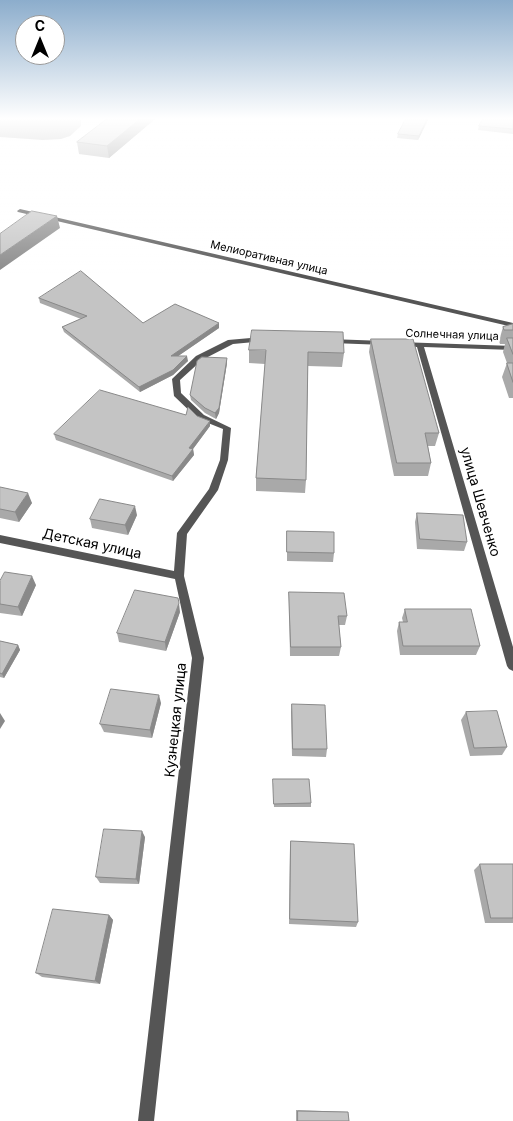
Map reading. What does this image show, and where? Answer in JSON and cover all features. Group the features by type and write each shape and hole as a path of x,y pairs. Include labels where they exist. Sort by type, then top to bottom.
{"street":[{"name":"Мелиоративная улица","path":"20,211 513,325"},
{"name":"Кузнецкая улица","path":"146,1121 198,658 179,576 182,533 213,490 224,460 227,428 201,417 177,394 176,379 199,358 231,342 271,338"},
{"name":"Солнечная улица","path":"321,340 513,348"},
{"name":"улица Шевченко","path":"420,345 513,666"},
{"name":"Детская улица","path":"0,539 179,576"}],"building":[{"path":"32,211 57,216 0,255 0,234"},
{"path":"81,271 143,323 175,304 219,323 171,356 187,356 173,370 139,387 62,327 87,316 39,298"},
{"path":"513,324 513,330 504,330 503,327"},
{"path":"252,330 343,332 344,353 308,352 306,480 256,478 266,350 249,350"},
{"path":"507,338 513,338 513,354"},
{"path":"371,339 413,339 439,433 425,433 431,463 397,463"},
{"path":"202,357 227,358 219,408 215,413 205,408 190,395 197,361"},
{"path":"507,363 513,363 513,382"},
{"path":"100,390 186,415 188,407 197,416 210,421 189,448 193,449 172,476 54,434"},
{"path":"0,487 28,493 15,512 0,509"},
{"path":"100,499 135,506 125,525 90,519"},
{"path":"417,513 463,515 467,542 420,539"},
{"path":"287,531 334,532 334,553 287,552"},
{"path":"5,572 32,576 18,607 0,604 0,581"},
{"path":"135,590 178,598 179,603 165,642 117,633"},
{"path":"289,592 344,593 347,616 338,616 341,647 291,647"},
{"path":"405,609 471,609 480,646 403,646 399,622 407,622"},
{"path":"0,641 18,645 2,674 0,673"},
{"path":"111,689 159,695 150,730 100,724"},
{"path":"292,704 325,705 327,749 293,749"},
{"path":"497,711 507,747 474,748 466,712"},
{"path":"273,779 309,779 311,803 274,804"},
{"path":"104,829 142,831 136,879 96,877"},
{"path":"291,841 354,844 358,922 290,919"},
{"path":"480,864 513,864 513,918 491,918"},
{"path":"53,909 109,915 95,981 36,973"},
{"path":"298,1111 348,1112 349,1121 298,1121"}]}
